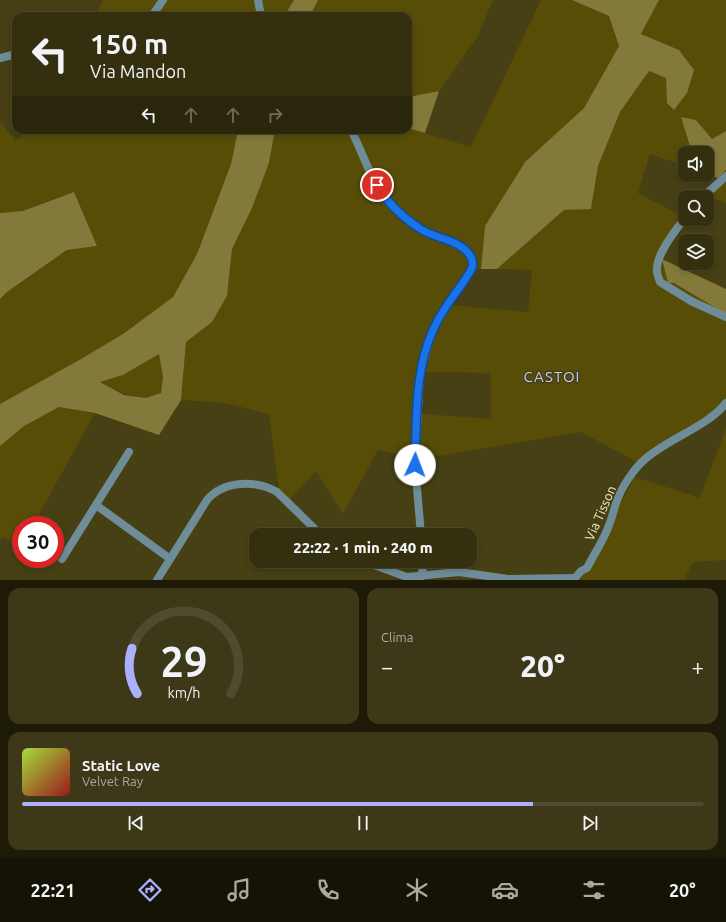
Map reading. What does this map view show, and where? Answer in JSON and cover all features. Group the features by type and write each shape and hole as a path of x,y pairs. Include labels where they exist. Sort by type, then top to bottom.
{"street":[{"path":"155,12 163,0"},
{"path":"258,0 260,12"},
{"path":"0,58 12,55"},
{"path":"353,134 377,185 392,206 419,229 452,242 465,250 472,258 473,263 469,272 433,329 420,374 415,465 420,528"},
{"path":"711,190 726,176"},
{"path":"678,226 659,257 656,270 660,282 691,301 726,317"},
{"name":"Via Tisson","path":"575,579 587,568 609,526 618,498 630,478 643,461 708,419 722,409 726,403"},
{"path":"64,556 129,452"},
{"path":"157,580 211,496 222,488 238,484 264,486 278,492 314,528"},
{"path":"96,505 170,558"},
{"path":"382,568 407,577 420,578 459,572 508,579 575,579"},
{"path":"420,578 424,568"}],"shaded area":[{"path":"103,0 294,0 286,12 97,12"},
{"path":"294,0 318,0 312,12 286,12"},
{"path":"318,0 493,0 478,36 439,91 412,96 412,12 312,12"},
{"path":"541,0 572,0 609,16 619,46 584,108 525,162 485,226 481,269 475,269 449,305 528,312 532,270 497,269 564,210 591,208 598,166 620,112 649,71 666,78 667,102 694,70 679,50 641,34 659,0 726,0 726,131 712,139 696,120 681,117 690,146 678,146 678,164 650,154 638,193 678,214 678,226 683,226 662,259 668,283 674,283 726,314 726,406 723,412 673,444 637,462 581,432 420,459 378,450 343,514 316,471 289,500 279,490 269,414 226,403 181,400 186,342 212,322 227,296 232,249 252,208 269,163 274,134 412,134 412,129 471,147","holes":["416,372 491,373 491,419 412,413"]},
{"path":"572,0 659,0 641,34 679,50 694,70 687,93 674,110 667,103 666,78 649,71 620,112 598,166 591,209 564,210 497,269 481,269 485,226 525,162 584,108 619,46 609,16"},
{"path":"439,91 425,133 412,129 412,96"},
{"path":"681,117 696,120 712,139 726,131 726,170 718,178 714,177 714,146 690,146"},
{"path":"0,122 16,141 24,134 237,134 231,164 197,254 173,297 123,334 0,404 0,299 7,292 68,250 97,246 74,192 23,211 0,213"},
{"path":"237,134 274,134 269,163 252,208 232,249 227,296 212,322 186,342 181,400 159,435 95,413 59,407 24,426 0,446 0,404 123,334 173,297 197,254 231,164","holes":["159,354 163,377 161,393 146,398 124,395 100,382 123,375"]},
{"path":"726,170 726,203 714,199 714,190 712,190 718,178"},
{"path":"74,192 97,246 67,250 7,292 0,299 0,213 23,211"},
{"path":"662,259 678,266 678,270 685,270 726,289 726,314 674,283 668,283"},
{"path":"159,354 163,377 161,393 146,398 124,394 99,382 123,375"},
{"path":"59,407 95,413 38,516 12,516 12,542 2,537 0,542 0,446 24,426"},
{"path":"726,428 726,560 693,562 684,580 582,580 581,572 635,477 700,498"}],"district":[{"name":"CASTOI","path":"552,376"}],"route":[{"path":"377,185 381,193 392,206 419,229 459,246 468,253 472,258 473,263 472,268 440,316 429,339 420,374 417,406 415,465"}]}
